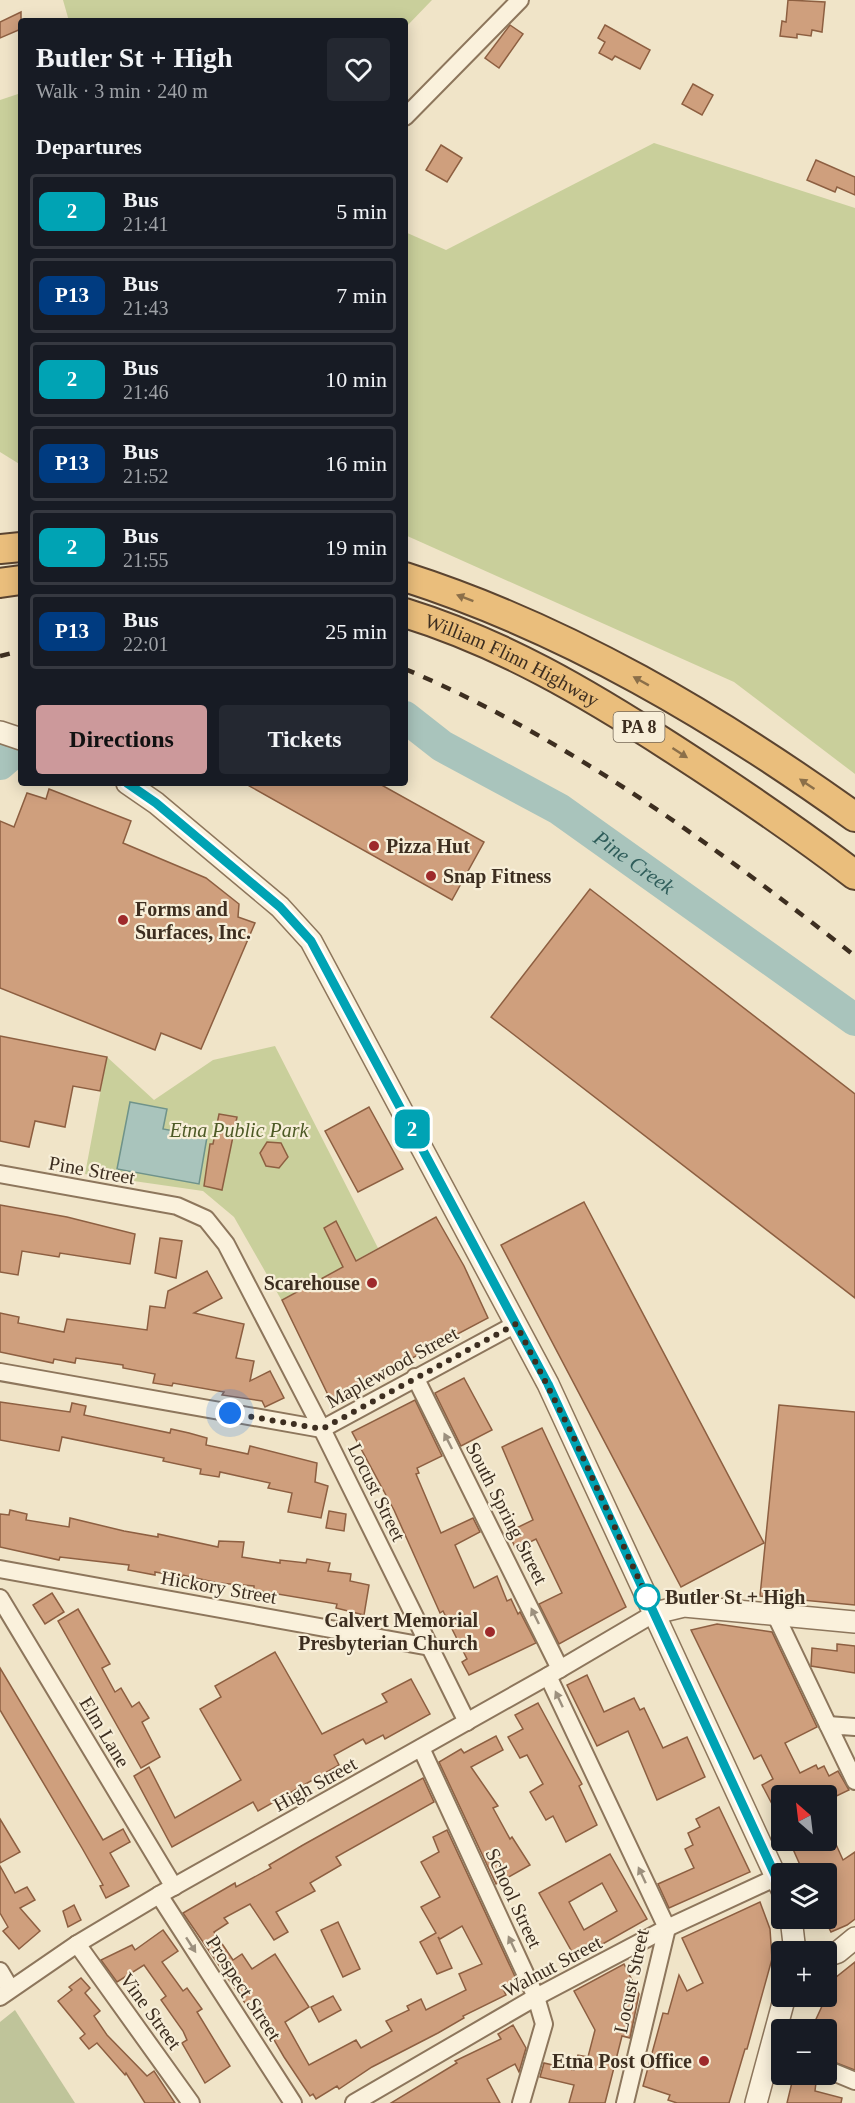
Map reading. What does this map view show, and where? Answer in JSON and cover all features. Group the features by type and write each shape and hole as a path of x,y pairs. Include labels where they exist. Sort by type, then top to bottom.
{"highway":[{"path":"0,549 18,547"},
{"name":"William Flinn Highway","path":"408,578 510,616 627,673 699,715 855,817"},
{"path":"0,583 18,580"},
{"name":"William Flinn Highway","path":"408,614 507,652 593,698 752,801 855,875"}],"street":[{"path":"408,114 520,0"},
{"path":"0,732 18,738"},
{"path":"131,786 156,803 280,907 311,941 516,1324 573,1436 771,1866"},
{"name":"Pine Street","path":"0,1174 177,1206"},
{"name":"Locust Street","path":"177,1206 206,1219 226,1244 322,1429 467,1722"},
{"name":"Maplewood Street","path":"0,1372 322,1429 516,1324"},
{"name":"South Spring Street","path":"415,1377 554,1672"},
{"name":"Hickory Street","path":"0,1569 430,1647"},
{"name":"Elm Lane","path":"0,1598 166,1891"},
{"path":"655,1612 684,1606 855,1622"},
{"name":"High Street","path":"5,1993 77,1944 166,1891 467,1722 655,1612"},
{"path":"775,1614 855,1780"},
{"name":"Locust Street","path":"554,1672 667,1928 625,2103"},
{"path":"828,1725 855,1727"},
{"name":"School Street","path":"421,1748 536,1996 544,2024 521,2103"},
{"name":"Walnut Street","path":"354,2103 536,1996 667,1928 771,1887"},
{"name":"Prospect Street","path":"166,1891 293,2103"},
{"path":"837,1952 855,1938"},
{"name":"Vine Street","path":"77,1944 191,2103"},
{"path":"0,1971 5,1993"},
{"path":"756,2103 771,2062"},
{"path":"837,2073 855,2080"}],"green space":[{"path":"63,0 432,0 408,25 408,18 68,18"},
{"path":"18,94 18,463 0,452 0,100"},
{"path":"654,143 855,208 855,774 734,682 408,536 408,233 446,250"},
{"name":"Etna Public Park","path":"275,1046 378,1248 282,1301 234,1217 203,1191 85,1174 107,1057 154,1100 213,1060"},
{"path":"15,2010 75,2103 0,2103 0,2022"}],"water":[{"path":"130,1102 167,1109 163,1129 207,1137 199,1184 117,1169"}],"building":[{"path":"788,0 825,2 822,32 812,30 811,36 797,34 797,38 780,36 782,21 786,22"},
{"path":"21,12 21,18 18,18 18,30 0,38 0,22"},
{"path":"510,25 523,34 499,68 485,58"},
{"path":"605,25 650,50 640,69 615,56 612,60 599,53 605,42 598,38"},
{"path":"693,84 713,95 702,115 682,104"},
{"path":"441,145 462,158 447,182 426,170"},
{"path":"816,160 855,177 855,195 837,187 835,192 807,180"},
{"path":"249,786 383,786 484,842 452,900"},
{"name":"Forms and Surfaces, Inc.","path":"49,789 131,821 123,843 206,878 239,904 238,917 255,923 201,1049 161,1033 155,1050 0,988 0,821 14,827 27,793 46,799"},
{"path":"590,889 855,1094 855,1298 491,1017"},
{"path":"0,1036 107,1057 100,1091 73,1086 65,1127 35,1121 29,1147 0,1141"},
{"path":"369,1107 403,1169 358,1192 325,1131"},
{"path":"219,1114 237,1117 222,1190 204,1186 210,1144 213,1144"},
{"path":"267,1142 281,1143 288,1157 279,1168 266,1166 260,1153"},
{"path":"584,1202 764,1543 681,1587 501,1245"},
{"path":"0,1205 67,1217 135,1234 130,1264 60,1253 59,1257 22,1251 18,1275 0,1272"},
{"path":"436,1217 464,1266 488,1318 331,1401 282,1300 343,1267 324,1228 336,1221 356,1261"},
{"path":"160,1238 182,1241 176,1278 155,1273"},
{"path":"207,1271 222,1298 194,1313 244,1324 236,1358 254,1361 250,1381 270,1371 284,1398 265,1407 262,1401 222,1395 224,1392 173,1383 172,1386 153,1383 155,1374 123,1368 123,1365 76,1358 75,1363 54,1359 53,1363 0,1352 0,1313 19,1317 18,1323 64,1332 67,1319 147,1330 150,1306 165,1308 168,1291"},
{"path":"464,1378 492,1430 461,1446 435,1393"},
{"path":"415,1400 442,1456 417,1468 419,1473 416,1474 441,1533 473,1518 480,1532 455,1545 474,1588 497,1576 507,1601 511,1599 518,1614 520,1612 536,1643 469,1675 462,1662 467,1659 443,1611 440,1613 394,1510 352,1432"},
{"path":"0,1402 70,1412 72,1403 86,1406 84,1415 170,1433 171,1429 189,1433 207,1438 206,1445 248,1454 250,1446 317,1463 315,1482 328,1486 321,1518 288,1512 292,1493 268,1488 270,1483 220,1472 219,1477 200,1474 201,1469 163,1461 164,1458 62,1437 59,1451 0,1440"},
{"path":"779,1405 855,1412 855,1605 760,1596"},
{"path":"542,1428 626,1607 559,1644 539,1604 562,1593 536,1539 516,1549 508,1532 533,1520 502,1447"},
{"path":"10,1510 27,1514 26,1520 69,1527 70,1518 124,1531 158,1537 158,1534 218,1547 219,1541 244,1542 242,1557 280,1563 280,1560 306,1563 307,1559 330,1563 328,1571 351,1574 350,1581 369,1585 364,1615 336,1608 337,1604 254,1590 254,1586 218,1583 183,1575 182,1577 155,1572 155,1575 128,1570 129,1565 60,1557 59,1560 0,1547 0,1514 9,1515"},
{"path":"329,1511 346,1514 344,1531 326,1528"},
{"path":"52,1593 64,1612 45,1624 33,1605"},
{"path":"78,1609 110,1664 102,1668 115,1692 121,1688 132,1707 139,1702 149,1718 142,1722 160,1757 141,1768 58,1621"},
{"path":"717,1624 772,1632 817,1727 785,1743 800,1773 816,1765 818,1769 824,1766 829,1776 838,1771 849,1790 837,1796 837,1785 771,1785 771,1802 762,1785 773,1779 761,1755 754,1759 691,1630"},
{"path":"837,1644 855,1646 855,1673 811,1666 812,1648 837,1651"},
{"path":"275,1652 322,1734 387,1702 382,1694 411,1679 430,1714 385,1739 383,1735 366,1744 363,1739 334,1755 339,1765 258,1811 253,1802 172,1847 134,1776 149,1767 175,1818 241,1780 200,1709 221,1697 215,1686"},
{"path":"0,1668 103,1840 123,1829 130,1842 110,1853 129,1886 106,1898 100,1886 103,1885 0,1710"},
{"path":"587,1675 604,1712 634,1698 640,1710 644,1708 663,1748 687,1737 705,1777 657,1800 628,1731 597,1746 567,1685"},
{"path":"538,1703 582,1784 579,1786 597,1825 566,1842 553,1816 546,1820 530,1792 543,1784 527,1755 520,1758 508,1737 523,1729 515,1715"},
{"path":"496,1736 503,1750 471,1767 498,1806 493,1808 510,1839 512,1837 530,1865 496,1884 439,1762 461,1749 464,1753"},
{"path":"423,1778 434,1802 336,1857 341,1865 310,1883 315,1891 276,1912 288,1932 274,1940 250,1904 224,1918 228,1923 214,1932 233,1960 242,1954 252,1969 275,1954 309,2007 285,2022 309,2065 356,2040 361,2048 392,2031 386,2021 409,2010 407,2006 421,1999 426,2010 466,1990 459,1974 482,1964 462,1926 440,1939 438,1937 452,1968 437,1974 420,1942 436,1933 421,1907 440,1897 421,1862 439,1852 433,1837 447,1830 517,1981 502,1987 506,1995 463,2016 464,2018 438,2033 372,2067 339,2089 337,2086 316,2099 313,2094 310,2096 284,2057 252,2002 247,2006 183,1913 235,1883 236,1887 271,1868 269,1865"},
{"path":"719,1807 750,1872 669,1908 658,1884 694,1868 685,1849 693,1845 688,1833 700,1827 696,1819"},
{"path":"0,1819 20,1852 0,1863"},
{"path":"837,1847 843,1860 855,1852 855,1919 847,1925 831,1932 830,1929 837,1929 837,1863 799,1863 794,1851 837,1851"},
{"path":"610,1854 647,1919 576,1959 539,1893","holes":["602,1883 617,1911 584,1930 569,1902"]},
{"path":"0,1866 15,1893 27,1887 35,1900 20,1908 40,1931 19,1949 3,1931 8,1927 0,1913"},
{"path":"760,1902 770,1929 771,1963 729,2103 677,2103 668,2100 670,2095 643,2086 663,2013 668,2014 679,1975 687,1991 703,1983 682,1938"},
{"path":"74,1905 81,1920 68,1927 63,1911"},
{"path":"338,1922 360,1969 343,1977 321,1930"},
{"path":"163,1930 178,1951 162,1962 183,1991 187,1988 202,2009 197,2012 230,2066 205,2083 182,2043 187,2040 183,2031 161,2000 166,1996 144,1965 117,1982 101,1960 132,1945 135,1950"},
{"path":"855,1962 855,2070 837,2063 837,2019 816,2019 822,2007 837,2007 837,1976"},
{"path":"624,1964 639,1994 630,2038 622,2036 605,2103 569,2103 574,2085 540,2077 544,2063 574,2070 578,2055 588,2057 595,2030 574,1991"},
{"path":"81,1978 90,1988 85,1993 100,2011 94,2016 107,2035 147,2076 154,2071 175,2103 145,2103 126,2073 125,2075 97,2043 89,2049 80,2038 85,2034 58,2001 72,1990 69,1987"},
{"path":"333,1996 341,2010 319,2022 311,2007"},
{"path":"513,2025 526,2048 519,2072 515,2064 487,2079 500,2103 391,2103 457,2063 455,2061 501,2039 498,2034"},
{"path":"791,2085 816,2085 815,2091 842,2098 841,2103 787,2103"}],"waterway":[{"name":"Pine Creek","path":"408,719 442,746 559,809 855,1020"},
{"name":"Pine Creek","path":"0,764 18,749"}],"railway":[{"path":"0,656 18,652"},
{"path":"408,670 525,728 582,761 695,835 855,956"}],"bus line":[{"name":"2","path":"131,786 156,803 280,907 311,941 548,1384 771,1864"}],"place":[{"name":"Pizza Hut","path":"374,846"},
{"name":"Snap Fitness","path":"431,876"},
{"name":"Forms and Surfaces, Inc.","path":"123,920"},
{"name":"Scarehouse","path":"372,1283"},
{"name":"Butler St + High","path":"647,1597"},
{"name":"Calvert Memorial Presbyterian Church","path":"490,1632"},
{"name":"Etna Post Office","path":"704,2061"}],"route":[{"path":"230,1413 322,1429 516,1324 573,1436 647,1597"}]}
